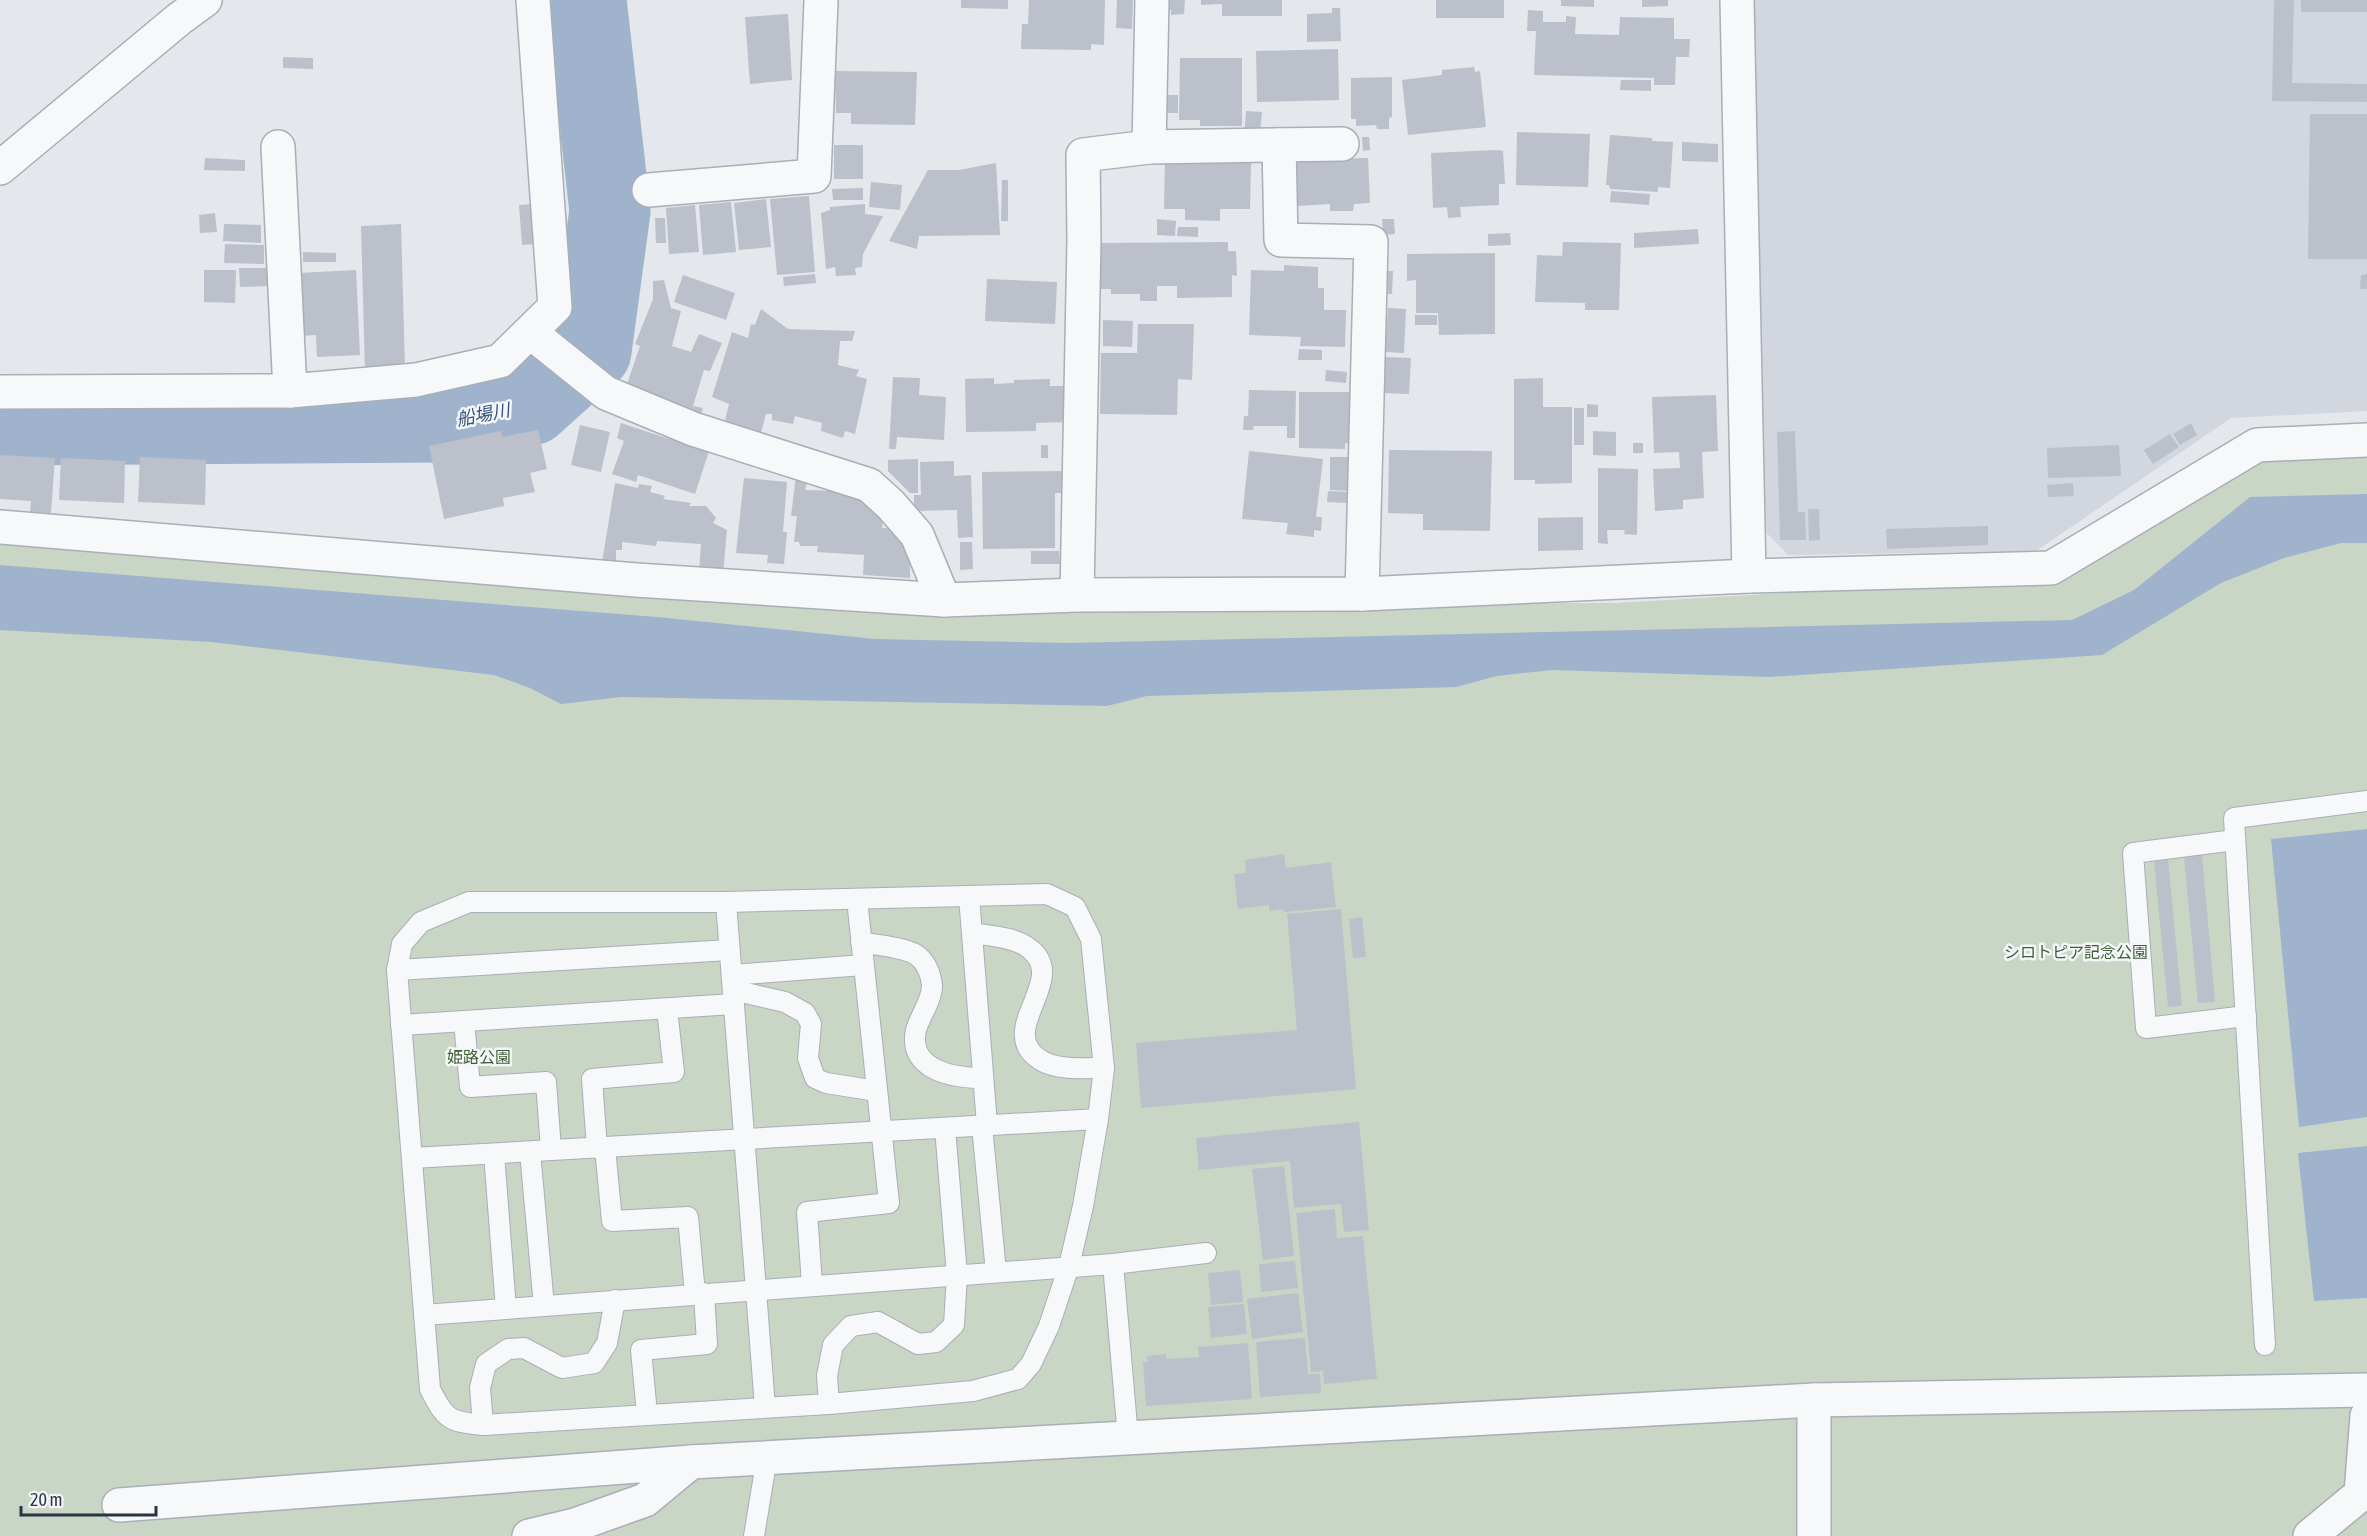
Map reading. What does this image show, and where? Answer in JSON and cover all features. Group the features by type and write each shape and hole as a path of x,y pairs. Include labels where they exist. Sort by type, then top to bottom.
{"street":[{"path":"0,168 205,0"},
{"path":"0,392 290,391 416,380 500,361 555,307 532,0"},
{"path":"1149,147 1152,0"},
{"path":"1737,0 1749,576"},
{"path":"649,190 814,176 821,1"},
{"path":"1077,595 1083,155 1149,147 1342,144"},
{"path":"1279,145 1281,240 1371,242 1362,594"},
{"path":"278,147 290,391"},
{"path":"530,332 606,393 693,429 869,485 891,505 917,535 945,600"},
{"path":"0,527 636,580 945,600 1077,595 1362,594 1749,576 2051,568 2257,445 2367,440"},
{"path":"119,1505 767,1457 1814,1400 2367,1390"},
{"path":"1814,1400 1814,1536"},
{"path":"2310,1536 2361,1494 2367,1416"},
{"path":"529,1536 575,1525 645,1500 691,1462"}],"lane":[{"path":"2265,1345 2234,818 2367,801"},
{"path":"2235,840 2133,853 2146,1028 2246,1016"},
{"path":"1047,894 1075,908 1091,939 1104,1068 1098,1119 1083,1206 1069,1266 1049,1326 1031,1364 1018,1378 973,1391 829,1404 483,1425 458,1423 441,1412 430,1389 397,970 402,944 421,922 469,903 857,899 1047,894"},
{"path":"969,896 996,1272"},
{"path":"812,1285 807,1212 889,1203 857,899"},
{"path":"726,902 765,1407"},
{"path":"972,933 1001,938 1028,947 1040,958 1043,979 1023,1029 1027,1048 1045,1062 1070,1067 1104,1068"},
{"path":"861,942 914,954 928,967 932,987 916,1030 915,1042 921,1058 934,1070 963,1078 983,1078"},
{"path":"397,970 729,950"},
{"path":"401,1025 667,1009 733,990 863,965"},
{"path":"733,990 785,1002 805,1013 811,1024 808,1058 814,1078 826,1083 877,1091"},
{"path":"647,1414 642,1350 706,1344 688,1217 612,1221 592,1079 674,1072 667,1009"},
{"path":"464,1022 470,1087 546,1082 551,1150"},
{"path":"412,1158 1098,1119"},
{"path":"829,1404 827,1376 833,1345 850,1326 878,1322 918,1344 936,1342 954,1325 957,1275 945,1128"},
{"path":"530,1152 544,1306"},
{"path":"494,1154 506,1309"},
{"path":"424,1315 1113,1264 1206,1253"},
{"path":"1113,1264 1128,1438"},
{"path":"483,1425 480,1388 486,1364 508,1349 524,1348 562,1368 594,1363 608,1343 615,1300"},
{"path":"754,1536 767,1457"}],"shaded area":[{"path":"1754,0 2367,0 2367,411 2231,418 2036,551 1788,555 1764,530"}],"green space":[{"name":"姫路公園","path":"2367,456 2367,1536 0,1536 0,533 885,606 1615,603 2072,576 2245,461"}],"water":[{"path":"2367,494 2367,543 2341,543 2284,558 2221,583 2102,655 1770,677 1552,670 1497,676 1456,687 1147,696 1107,706 621,697 561,704 530,688 494,675 211,642 0,630 0,565 657,617 875,639 1069,643 2072,620 2134,590 2250,497"},
{"path":"2367,829 2367,1117 2299,1127 2271,839"},
{"path":"2367,1146 2367,1298 2314,1301 2298,1153"}],"building":[{"path":"961,0 1008,0 1008,9 961,8"},
{"path":"1029,0 1105,0 1104,45 1091,44 1091,50 1021,49 1022,24 1028,24"},
{"path":"1117,0 1133,0 1132,29 1116,28"},
{"path":"1166,0 1185,0 1184,14 1171,15 1171,10 1166,10"},
{"path":"1201,0 1282,0 1282,16 1222,16 1222,4 1201,5"},
{"path":"1436,0 1504,0 1504,18 1436,18"},
{"path":"1561,0 1594,0 1594,7 1561,6"},
{"path":"1642,0 1668,0 1668,6 1642,7"},
{"path":"2274,0 2294,0 2292,83 2367,84 2367,102 2272,101"},
{"path":"2301,0 2367,0 2367,12 2301,12"},
{"path":"1332,8 1340,8 1341,41 1307,42 1307,14 1332,13"},
{"path":"1528,10 1543,11 1543,22 1566,22 1566,16 1576,17 1575,34 1619,35 1620,17 1674,18 1674,39 1690,39 1689,57 1676,57 1675,85 1654,85 1654,78 1534,75 1536,31 1527,31"},
{"path":"788,14 792,80 750,84 745,17"},
{"path":"1338,49 1339,100 1257,102 1256,51"},
{"path":"283,57 313,58 313,69 283,68"},
{"path":"1180,58 1242,58 1242,126 1200,126 1200,120 1179,120"},
{"path":"1474,67 1475,72 1480,71 1486,127 1408,135 1402,80 1442,75 1442,70"},
{"path":"835,71 917,72 915,125 851,124 851,113 836,113"},
{"path":"1392,77 1392,117 1389,118 1389,129 1377,129 1376,125 1356,126 1356,119 1351,119 1351,78"},
{"path":"1621,80 1651,80 1651,91 1620,90"},
{"path":"1165,95 1178,95 1178,113 1165,113"},
{"path":"1246,111 1262,112 1259,142 1244,141"},
{"path":"2310,114 2367,114 2367,259 2308,259"},
{"path":"1517,132 1590,134 1588,187 1516,185"},
{"path":"1610,135 1673,142 1670,188 1658,187 1658,192 1610,189 1609,185 1606,185"},
{"path":"1362,137 1369,137 1370,150 1363,151"},
{"path":"1682,142 1718,144 1718,162 1682,161"},
{"path":"834,145 863,145 863,179 834,179"},
{"path":"1503,151 1505,184 1499,184 1499,205 1460,207 1461,217 1448,218 1447,207 1433,208 1431,153"},
{"path":"205,158 245,160 245,171 204,170"},
{"path":"1368,158 1370,203 1354,204 1353,211 1330,211 1330,204 1298,206 1297,174 1289,174 1289,160"},
{"path":"1165,161 1251,162 1250,209 1220,209 1220,221 1185,220 1185,209 1164,209"},
{"path":"996,163 1000,235 919,236 917,249 889,241 928,170 959,170"},
{"path":"1002,180 1008,180 1008,221 1001,221"},
{"path":"871,182 902,185 900,210 869,207"},
{"path":"863,188 863,200 833,200 832,189"},
{"path":"1611,191 1650,194 1649,205 1610,202"},
{"path":"809,196 815,272 777,275 770,199"},
{"path":"766,199 771,247 739,250 734,203"},
{"path":"731,202 736,252 703,255 699,205"},
{"path":"533,204 536,244 522,245 519,205"},
{"path":"865,204 865,214 883,216 863,254 862,267 855,268 856,275 836,276 835,267 826,269 821,213 830,210 830,207"},
{"path":"695,205 699,252 669,254 666,208"},
{"path":"215,213 217,232 200,233 199,215"},
{"path":"655,218 665,218 666,243 656,243"},
{"path":"1157,219 1176,221 1175,236 1157,235"},
{"path":"1382,219 1394,219 1395,234 1383,235"},
{"path":"224,224 261,225 261,243 223,241"},
{"path":"401,224 405,370 365,371 361,226"},
{"path":"1178,227 1198,227 1198,237 1177,236"},
{"path":"1698,229 1699,244 1634,248 1634,233"},
{"path":"1510,233 1511,245 1488,246 1488,234"},
{"path":"1228,242 1228,251 1236,251 1237,276 1232,275 1232,297 1177,298 1177,286 1157,286 1157,301 1140,301 1140,294 1111,294 1111,289 1101,289 1100,243"},
{"path":"1563,242 1621,243 1619,310 1585,310 1585,303 1535,302 1537,255 1562,256"},
{"path":"225,244 264,245 264,264 224,263"},
{"path":"303,252 336,253 336,262 303,262"},
{"path":"1495,253 1495,334 1439,335 1438,313 1416,313 1416,280 1407,281 1407,254"},
{"path":"1284,265 1318,267 1318,288 1324,288 1324,310 1346,310 1345,347 1300,346 1301,337 1249,335 1251,270 1284,271"},
{"path":"239,268 268,268 268,286 240,287"},
{"path":"204,270 236,270 235,303 204,302"},
{"path":"356,270 360,355 317,357 316,335 301,336 298,273"},
{"path":"1385,271 1393,271 1392,294 1384,294"},
{"path":"815,274 816,283 784,286 783,277"},
{"path":"2367,274 2367,289 2360,289 2361,275"},
{"path":"683,275 735,293 726,320 674,302"},
{"path":"987,279 1057,282 1055,324 985,321"},
{"path":"664,280 671,308 681,311 672,346 691,352 699,334 722,343 710,371 704,370 693,406 703,408 699,421 625,390 640,346 635,344 653,299 653,281"},
{"path":"1388,308 1406,309 1404,353 1385,352"},
{"path":"761,309 788,329 855,331 852,341 840,341 838,365 859,370 856,376 867,379 855,434 845,431 843,438 821,431 822,423 795,416 793,424 772,420 772,414 766,414 759,440 723,428 729,404 712,397 732,332 748,338 751,324 755,325"},
{"path":"1415,315 1437,315 1437,325 1415,325"},
{"path":"1103,320 1133,321 1132,347 1103,346"},
{"path":"1138,324 1194,324 1192,380 1178,379 1177,415 1100,414 1101,353 1137,353"},
{"path":"1299,349 1322,350 1322,360 1298,360"},
{"path":"1384,357 1411,358 1409,394 1382,393"},
{"path":"1326,370 1347,372 1346,383 1325,381"},
{"path":"893,377 920,378 919,395 946,397 944,440 897,437 896,449 889,449"},
{"path":"994,378 994,384 1014,383 1014,380 1050,379 1050,386 1065,386 1066,422 1036,423 1036,431 966,432 965,379"},
{"path":"1543,378 1543,407 1572,407 1572,483 1535,484 1535,480 1514,480 1514,379"},
{"path":"1249,390 1296,391 1295,438 1287,438 1287,426 1253,426 1254,430 1243,430 1244,416 1248,416"},
{"path":"1299,392 1352,392 1352,444 1345,443 1345,449 1299,448"},
{"path":"1716,395 1718,451 1702,452 1704,498 1683,500 1683,509 1655,511 1653,469 1680,468 1679,452 1654,453 1652,397"},
{"path":"1587,404 1598,405 1598,417 1587,417"},
{"path":"1574,408 1584,408 1584,445 1574,445"},
{"path":"621,423 669,439 670,435 710,448 695,494 638,475 636,482 612,474 624,441 617,438"},
{"path":"2191,423 2197,435 2180,445 2173,434"},
{"path":"580,425 610,432 601,472 571,465"},
{"path":"538,430 547,469 530,473 535,492 503,498 504,506 444,519 429,446 501,431 502,437"},
{"path":"1593,431 1616,432 1616,456 1593,455"},
{"path":"1795,431 1798,512 1805,512 1806,540 1780,540 1777,432"},
{"path":"2170,434 2179,447 2153,464 2144,450"},
{"path":"1633,443 1643,443 1643,453 1633,453"},
{"path":"1041,445 1048,445 1048,458 1041,458"},
{"path":"2119,445 2121,476 2048,478 2047,448"},
{"path":"1389,450 1492,451 1490,531 1423,530 1423,514 1388,513"},
{"path":"1249,451 1323,459 1316,517 1322,517 1321,531 1314,530 1314,537 1286,534 1288,523 1242,519"},
{"path":"0,455 55,458 51,513 30,512 31,501 0,499"},
{"path":"140,457 206,460 205,505 138,502"},
{"path":"1330,457 1350,457 1349,491 1330,490"},
{"path":"61,458 125,461 124,503 59,500"},
{"path":"918,459 918,493 910,493 888,471 888,460"},
{"path":"954,461 954,476 971,475 973,537 958,538 957,510 914,511 914,495 921,495 920,462"},
{"path":"1598,468 1638,469 1637,535 1624,534 1625,530 1607,530 1608,544 1598,543"},
{"path":"1068,471 1068,493 1055,493 1055,548 983,549 982,472"},
{"path":"796,476 808,479 805,490 841,491 841,494 869,497 884,511 882,528 905,528 903,549 910,550 910,578 863,575 864,555 817,552 818,546 800,546 799,542 794,542 797,516 791,516"},
{"path":"744,478 787,482 783,532 787,532 784,564 767,563 768,555 736,553"},
{"path":"615,483 638,488 639,484 652,486 650,492 665,496 663,499 691,503 689,506 706,506 716,518 713,523 727,530 723,574 699,572 701,544 657,541 656,546 622,542 622,550 616,550 616,561 602,562"},
{"path":"2073,483 2074,496 2048,497 2047,485"},
{"path":"1328,491 1349,492 1348,503 1327,502"},
{"path":"1808,509 1819,509 1820,540 1809,541"},
{"path":"1583,517 1583,550 1538,551 1538,518"},
{"path":"1988,526 1988,545 1887,549 1886,529"},
{"path":"960,542 972,542 973,569 960,570"},
{"path":"1031,551 1059,551 1060,564 1031,564"},
{"path":"1284,854 1286,868 1331,862 1336,907 1284,912 1283,909 1269,911 1269,905 1238,909 1234,874 1246,873 1245,860"},
{"path":"2202,855 2215,1002 2198,1003 2184,857"},
{"path":"2168,860 2182,1006 2168,1007 2154,861"},
{"path":"1341,909 1356,1089 1141,1108 1136,1043 1297,1030 1287,914"},
{"path":"1362,917 1366,957 1353,958 1349,919"},
{"path":"1359,1122 1369,1230 1344,1232 1341,1204 1294,1208 1290,1161 1199,1170 1196,1138"},
{"path":"1284,1166 1294,1256 1263,1260 1252,1169"},
{"path":"1335,1209 1337,1238 1363,1236 1377,1379 1324,1384 1323,1371 1311,1372 1296,1213"},
{"path":"1295,1261 1298,1288 1261,1292 1259,1264"},
{"path":"1240,1270 1243,1302 1211,1305 1208,1273"},
{"path":"1298,1293 1303,1332 1252,1339 1247,1299"},
{"path":"1244,1304 1247,1334 1211,1338 1208,1307"},
{"path":"1305,1338 1308,1374 1320,1374 1321,1393 1260,1397 1256,1342"},
{"path":"1248,1343 1252,1399 1146,1406 1143,1362 1148,1362 1147,1356 1166,1354 1166,1359 1199,1357 1198,1347"}],"waterway":[{"name":"船場川","path":"0,425 444,422 531,405 591,351 610,211 586,0"}],"park label":[{"name":"シロトピア記念公園","path":"2076,952"}]}
